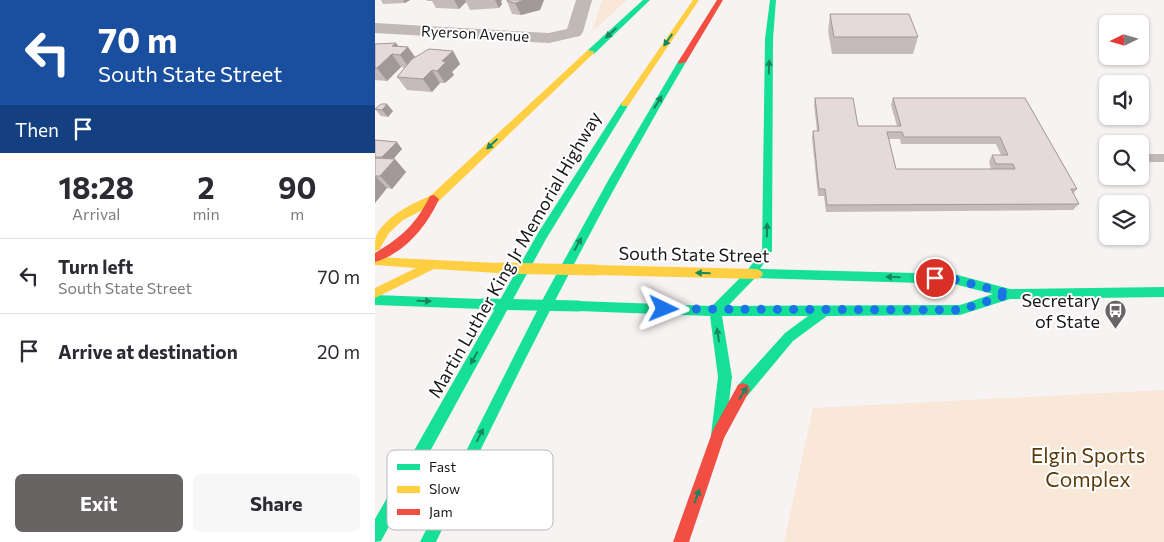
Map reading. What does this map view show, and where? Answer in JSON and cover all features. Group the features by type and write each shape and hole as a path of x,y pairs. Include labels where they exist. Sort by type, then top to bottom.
{"main road":[{"path":"375,247 380,235 408,209 434,199 647,0"},
{"name":"Martin Luther King Jr Memorial Highway","path":"423,450 542,236 615,117 696,0"},
{"path":"472,450 521,349 637,135 721,0"},
{"path":"718,435 725,377 715,311 751,274 767,251 769,39 773,0"},
{"path":"375,260 409,239 428,216 434,199"},
{"name":"South State Street","path":"375,260 498,268 953,279 1010,294 1164,292"},
{"path":"375,294 434,264"},
{"name":"South State Street","path":"375,300 715,311 960,310 1010,294"},
{"path":"681,542 718,435 745,387 789,337 825,310"},
{"name":"Martin Luther King Jr Memorial Highway","path":"375,536 387,514"},
{"path":"428,542 434,530"}],"street":[{"name":"Ryerson Avenue","path":"375,28 549,38 573,32 584,0"}],"lane":[{"path":"1149,158 1164,158"}],"green space":[{"path":"602,0 627,0 592,32"},
{"name":"Elgin Sports Complex","path":"1164,390 1164,542 784,542 813,408"}],"building":[{"path":"507,0 525,0 515,3"},
{"path":"830,14 909,14 918,37 834,37"},
{"path":"396,43 392,46 408,47 400,55 392,54 375,68 375,44"},
{"path":"429,49 453,51 442,61 446,62 437,71 432,70 423,79 397,77 412,59"},
{"path":"815,98 853,98 858,126 901,126 893,98 1025,98 1077,189 1071,189 1079,204 827,205 825,189 819,189 813,131 819,131","holes":["887,132 902,132 904,137 1000,137 1008,155 992,155 996,164 1013,164 1015,169 896,169"]},
{"path":"381,104 387,104 382,110 375,109"},
{"path":"375,140 397,142 382,157 375,157"},
{"path":"375,158 395,159 380,176 375,176"}],"traffic: fast":[{"path":"591,52 647,0"},
{"path":"718,435 725,377 715,311 751,274 767,251 769,39 773,0"},
{"path":"473,450 518,359 613,179 682,62"},
{"path":"422,450 542,236 625,104"},
{"path":"757,274 954,279 1010,294 1164,292"},
{"path":"578,306 715,311 960,310 1010,294"},
{"path":"375,300 482,304"},
{"path":"482,304 578,306"},
{"path":"743,390 789,337 825,310"},
{"path":"375,535 387,514"},
{"path":"428,542 434,530"}],"traffic: slow":[{"path":"625,104 696,0"},
{"path":"375,247 392,223 416,207 434,199 591,52"},
{"path":"375,261 498,268"},
{"path":"375,293 434,264"},
{"path":"498,268 596,270"},
{"path":"596,270 757,274"}],"traffic: jam":[{"path":"682,62 720,0"},
{"path":"375,258 394,247 410,234 424,219 434,199"},
{"path":"681,542 718,435 743,390"}],"place":[{"name":"Secretary of State","path":"1116,330"}],"route":[{"path":"664,309 715,311 960,310 1010,294 953,279 935,278"}]}
